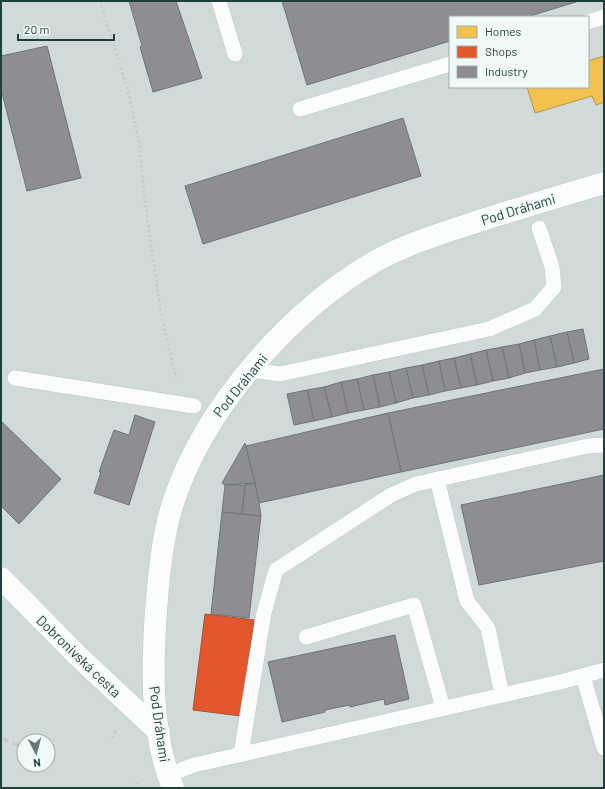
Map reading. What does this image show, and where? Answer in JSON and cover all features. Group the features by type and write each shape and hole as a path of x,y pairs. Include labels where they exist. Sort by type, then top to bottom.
{"street":[{"name":"Pod Dráhami","path":"170,782 159,732 154,695 156,617 165,536 174,498 187,467 208,425 250,370 299,319 334,289 374,262 426,238 604,183"},
{"name":"Dobronivská cesta","path":"1,578 78,656 159,732"}],"lane":[{"path":"219,1 235,54"},
{"path":"589,22 604,17"},
{"path":"300,109 449,64"},
{"path":"250,370 280,374 488,328 535,309 554,287 552,267 539,228"},
{"path":"15,378 194,406"},
{"path":"241,754 264,613 276,570 391,495 416,484 588,446 604,445"},
{"path":"437,479 467,601 488,628 502,695"},
{"path":"306,638 414,605 443,708"},
{"path":"170,782 194,765 502,695 604,670"},
{"path":"583,676 604,748"}],"path":[{"path":"100,1 129,94 139,142 145,202 161,314 177,383 194,406"},
{"path":"136,782 139,788"}],"shaded area":[{"path":"1,1 604,1 604,788 1,788"}],"building: Homes":[{"path":"604,56 604,102 596,105 592,96 535,113 527,88 589,88 589,61"}],"building: Shops":[{"path":"205,614 254,620 241,716 193,710"}],"building: Industry":[{"path":"129,1 176,1 202,78 153,92"},
{"path":"282,1 579,1 530,16 449,16 449,41 307,85"},
{"path":"47,46 81,178 27,191 1,89 1,56"},
{"path":"403,118 421,176 203,244 185,186"},
{"path":"583,329 589,359 574,363 567,332"},
{"path":"567,332 574,363 557,367 550,336"},
{"path":"550,336 557,367 540,370 534,340"},
{"path":"534,340 540,370 525,373 519,344"},
{"path":"519,344 525,373 509,378 502,347"},
{"path":"502,347 509,378 493,381 486,350"},
{"path":"486,350 493,381 477,385 470,354"},
{"path":"470,354 477,385 461,388 454,358"},
{"path":"454,358 461,388 445,391 439,361"},
{"path":"439,361 445,391 429,395 422,365"},
{"path":"422,365 429,395 413,398 406,368"},
{"path":"406,368 413,398 396,403 389,372"},
{"path":"604,369 604,429 401,472 388,413"},
{"path":"389,372 396,403 380,407 373,375"},
{"path":"373,375 380,407 364,410 357,379"},
{"path":"357,379 364,410 348,413 341,382"},
{"path":"341,382 348,413 332,417 324,387"},
{"path":"324,387 332,417 314,421 307,390"},
{"path":"307,390 314,421 294,425 287,394"},
{"path":"388,413 401,472 259,503 246,446"},
{"path":"135,415 155,422 129,505 94,493 101,472 99,472 114,430 129,435"},
{"path":"1,421 61,479 19,524 1,506"},
{"path":"245,443 255,483 225,485 222,483"},
{"path":"604,475 604,561 479,585 461,505"},
{"path":"255,483 261,516 242,514 245,485"},
{"path":"225,485 245,485 242,514 222,512"},
{"path":"222,512 261,516 249,618 211,614"},
{"path":"395,635 409,699 385,705 384,699 350,707 350,705 325,710 325,712 282,722 268,662"}],"railway":[{"path":"1,738 16,745"}]}
